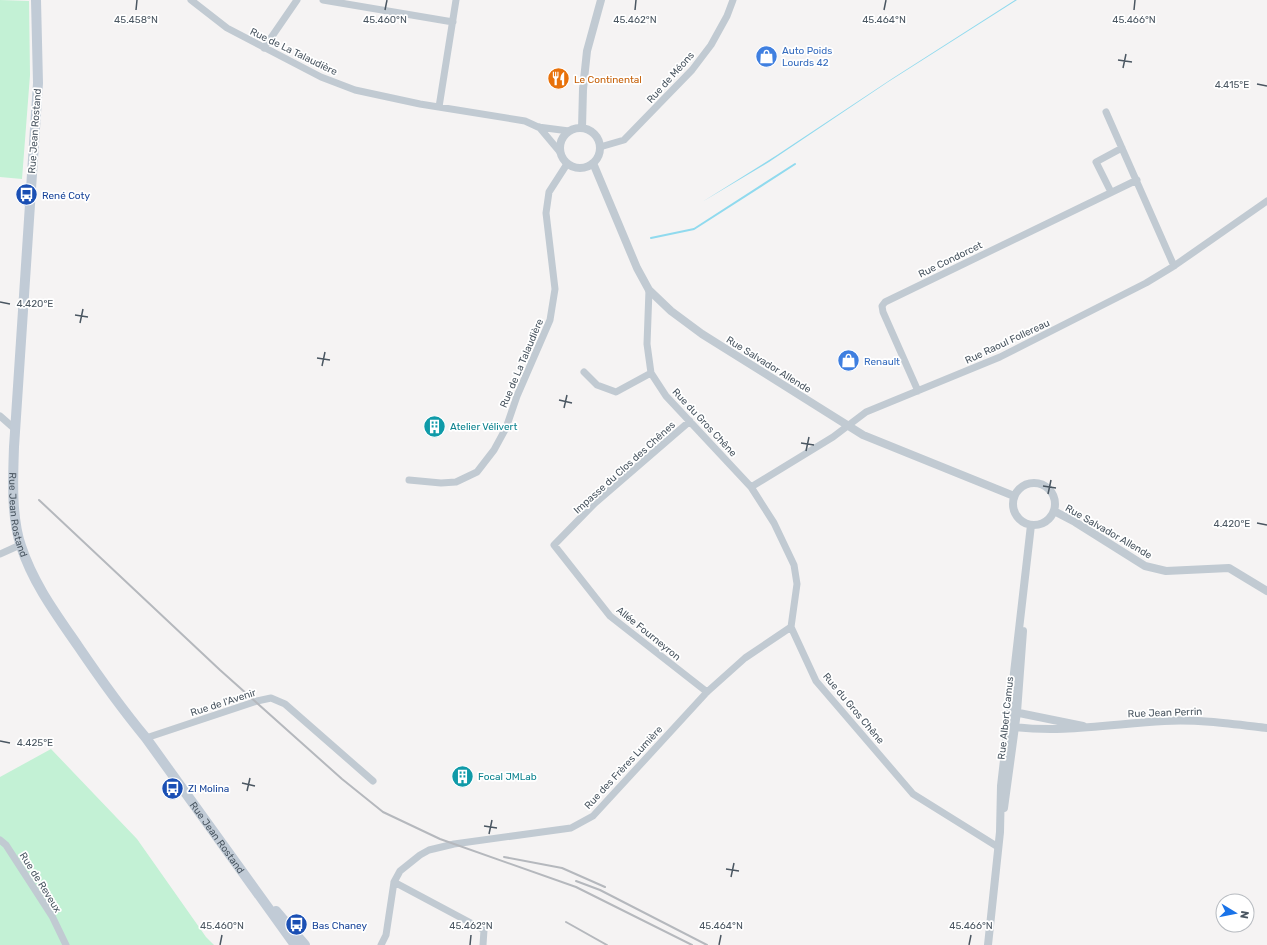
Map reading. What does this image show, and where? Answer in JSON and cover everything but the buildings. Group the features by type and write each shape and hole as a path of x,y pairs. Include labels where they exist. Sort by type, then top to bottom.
{"main road":[{"name":"Rue Jean Rostand","path":"36,0 38,83"},
{"name":"Rue Jean Rostand","path":"42,0 44,22 42,56 38,83 13,493 20,545 32,574 45,598 132,721 146,738 246,877 266,908 295,945"},
{"name":"Rue Jean Rostand","path":"246,877 305,945"}],"street":[{"name":"Rue de La Talaudière","path":"191,0 227,28 321,77 355,90 439,107 525,121 538,127 569,131"},
{"path":"264,48 297,0"},
{"path":"323,0 453,22"},
{"path":"439,107 456,0"},
{"path":"582,128 583,89 587,51 601,0"},
{"name":"Rue de Méons","path":"600,147 624,140 692,70 711,45 727,16 733,0"},
{"path":"1106,112 1174,266"},
{"name":"Rue de La Talaudière","path":"538,127 560,152"},
{"path":"582,128 593,132 600,147 597,158 593,163 582,168 575,168 567,164 560,152 560,142 569,131 582,128"},
{"path":"1111,192 1096,162 1122,148"},
{"name":"Rue Salvador Allende","path":"593,163 637,268 649,290 671,311 702,334 863,434 1014,496"},
{"name":"Rue de La Talaudière","path":"409,480 441,483 456,482 477,472 494,450 506,428 517,396 550,320 555,289 546,213 549,192 567,164"},
{"name":"Rue Condorcet","path":"918,391 883,312 882,306 885,302 1137,180"},
{"name":"Rue Raoul Follereau","path":"751,487 833,438 847,424 866,412 1000,357 1146,283 1174,266 1267,201"},
{"name":"Rue du Gros Chêne","path":"649,290 647,344 651,373 666,396 751,487 774,523 794,565 797,584 790,627 816,681 913,794 998,846"},
{"path":"584,372 597,385 616,392 651,373"},
{"path":"0,416 16,430"},
{"name":"Impasse du Clos des Chênes","path":"554,545 595,503 690,421"},
{"path":"1038,484 1045,486 1054,497 1054,511 1045,522 1031,525 1020,520 1016,515 1013,509 1014,496 1024,486 1038,484"},
{"name":"Rue Salvador Allende","path":"1054,511 1075,522 1145,566 1166,571 1229,568 1267,591"},
{"name":"Rue Albert Camus","path":"988,945 1011,727 1009,711 1023,606 1031,525"},
{"path":"0,554 20,545"},
{"name":"Allée Fourneyron","path":"554,545 610,616 707,692"},
{"name":"Rue Albert Camus","path":"1011,727 1017,712 1023,633 1023,606"},
{"name":"Rue des Frères Lumière","path":"381,945 386,934 394,882 400,871 411,862 429,850 454,844 571,828 593,816 707,692 745,658 790,627"},
{"name":"Rue de l'Avenir","path":"146,738 233,708 271,698 285,704 373,781"},
{"name":"Rue Jean Perrin","path":"1009,711 1087,727"},
{"name":"Rue Jean Perrin","path":"1011,727 1065,729 1165,720 1199,720 1267,728"},
{"name":"Rue de Reveux","path":"0,840 6,845 63,936 66,945"},
{"path":"394,882 484,930 483,945"}],"green space":[{"path":"0,0 29,1 30,75 22,179 0,177"},
{"path":"51,749 137,839 206,937 214,945 0,945 0,777"}],"water":[{"path":"1017,0 888,82 769,162 702,202 777,155 893,78"}],"waterway":[{"path":"651,238 694,229 795,164"}],"railway":[{"path":"39,500 220,670 342,779 383,812 440,839 576,887 692,945"},
{"path":"504,857 562,868 605,887"},
{"path":"576,881 600,890 707,945"},
{"path":"566,922 607,945"}],"place":[{"name":"Auto Poids Lourds 42","path":"766,56"},
{"name":"Le Continental","path":"558,79"},
{"name":"René Coty","path":"27,195"},
{"name":"Renault","path":"848,361"},
{"name":"Atelier Vélivert","path":"434,426"},
{"name":"Focal JMLab","path":"462,776"},
{"name":"ZI Molina","path":"173,788"},
{"name":"Bas Chaney","path":"297,925"}]}
